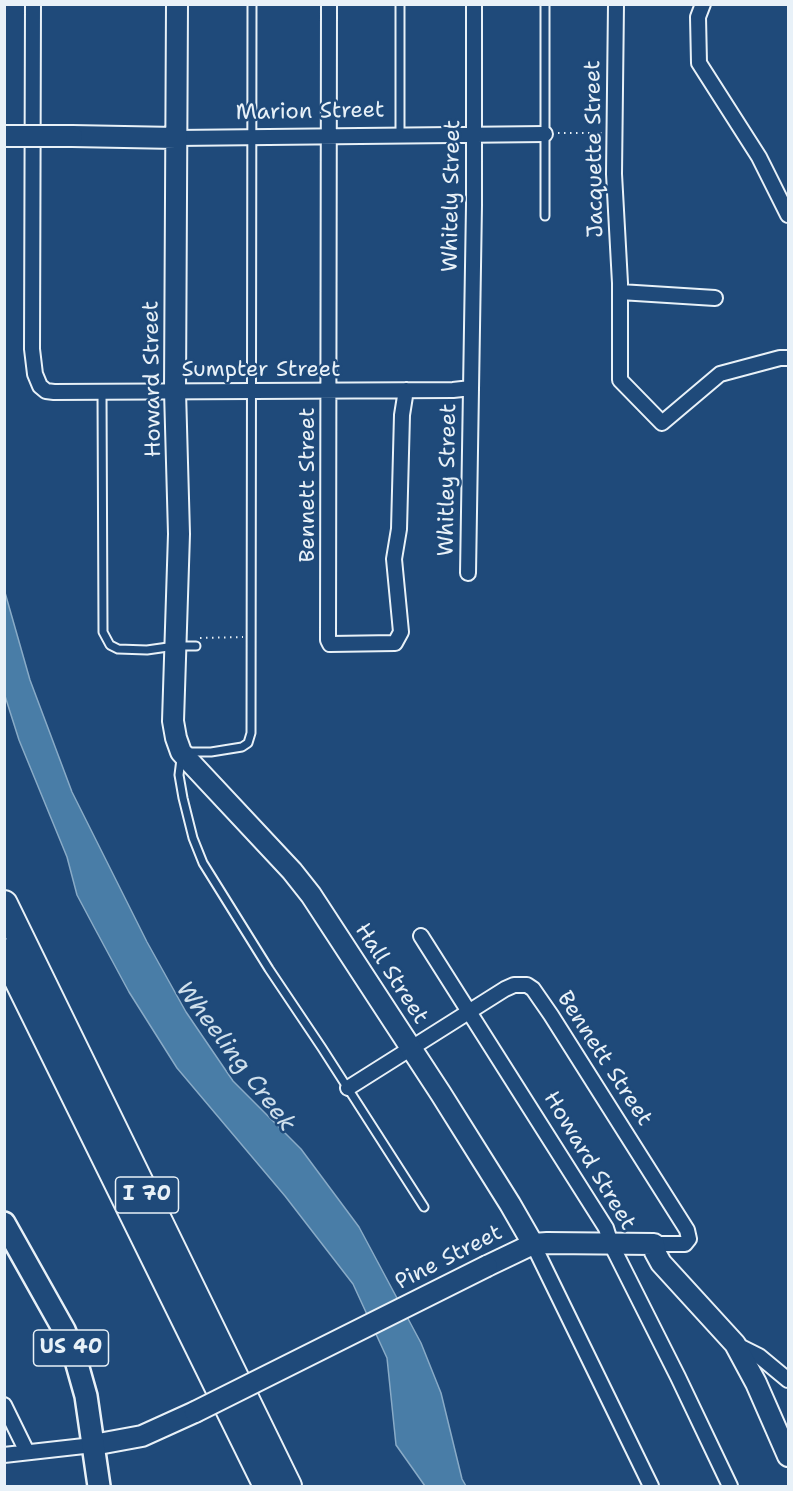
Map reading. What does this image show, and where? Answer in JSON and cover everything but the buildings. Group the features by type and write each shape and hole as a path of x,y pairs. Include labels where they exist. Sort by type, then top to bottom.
{"highway":[{"name":"I 70","path":"4,904 288,1486"},
{"name":"I 70","path":"4,952 267,1486"}],"main road":[{"name":"US 40","path":"4,1223 64,1330 75,1357 86,1396 99,1486"}],"street":[{"name":"Sumpter Street","path":"33,4 32,321 34,374 40,386 46,391 54,392 453,390 471,388"},
{"name":"Howard Street","path":"177,4 175,391 183,642 173,721 176,738 182,752"},
{"name":"Bennett Street","path":"329,4 328,640 330,644 395,643 399,637 402,626 394,576 394,559 399,529 402,415 406,390"},
{"name":"Whitely Street","path":"471,388 474,4"},
{"name":"Jacquette Street","path":"616,4 614,174 620,292 620,380 662,423 720,374 780,358 789,358"},
{"path":"703,4 698,17 699,63 759,157 789,215"},
{"name":"Marion Street","path":"4,136 176,138 545,134"},
{"path":"620,292 715,298"},
{"name":"Whitley Street","path":"468,573 471,388"},
{"name":"Hall Street","path":"182,752 292,871 311,895 510,1204 533,1244"},
{"name":"Howard Street","path":"421,936 606,1228 611,1244 730,1486"},
{"name":"Bennett Street","path":"348,1088 491,997 514,985 526,985 532,989 664,1191"},
{"name":"Pine Street","path":"93,1445 142,1436 195,1412 533,1244 685,1244 689,1239 681,1218 664,1191"},
{"path":"533,1244 651,1486"},
{"path":"654,1244 655,1252 661,1263 735,1344 756,1383 789,1456"},
{"path":"735,1344 759,1356 789,1380"},
{"path":"4,1405 27,1452"},
{"path":"4,1455 93,1445"}],"lane":[{"path":"252,4 251,733 248,743 232,750 182,752 179,775 196,848 219,889 424,1207"},
{"path":"400,4 400,135"},
{"path":"545,4 545,216"},
{"path":"102,392 103,632 110,645 118,649 147,650 183,642 196,646"}],"path":[{"path":"545,134 615,133"},
{"path":"183,642 251,637"}],"water":[{"path":"4,589 30,680 72,792 147,942 186,1012 233,1081 301,1149 359,1227 421,1343 441,1393 462,1479 466,1486 425,1486 396,1445 387,1358 353,1284 285,1196 177,1068 129,992 77,895 67,857 19,740 5,696"}],"water label":[{"name":"Wheeling Creek","path":"235,1057"}]}
